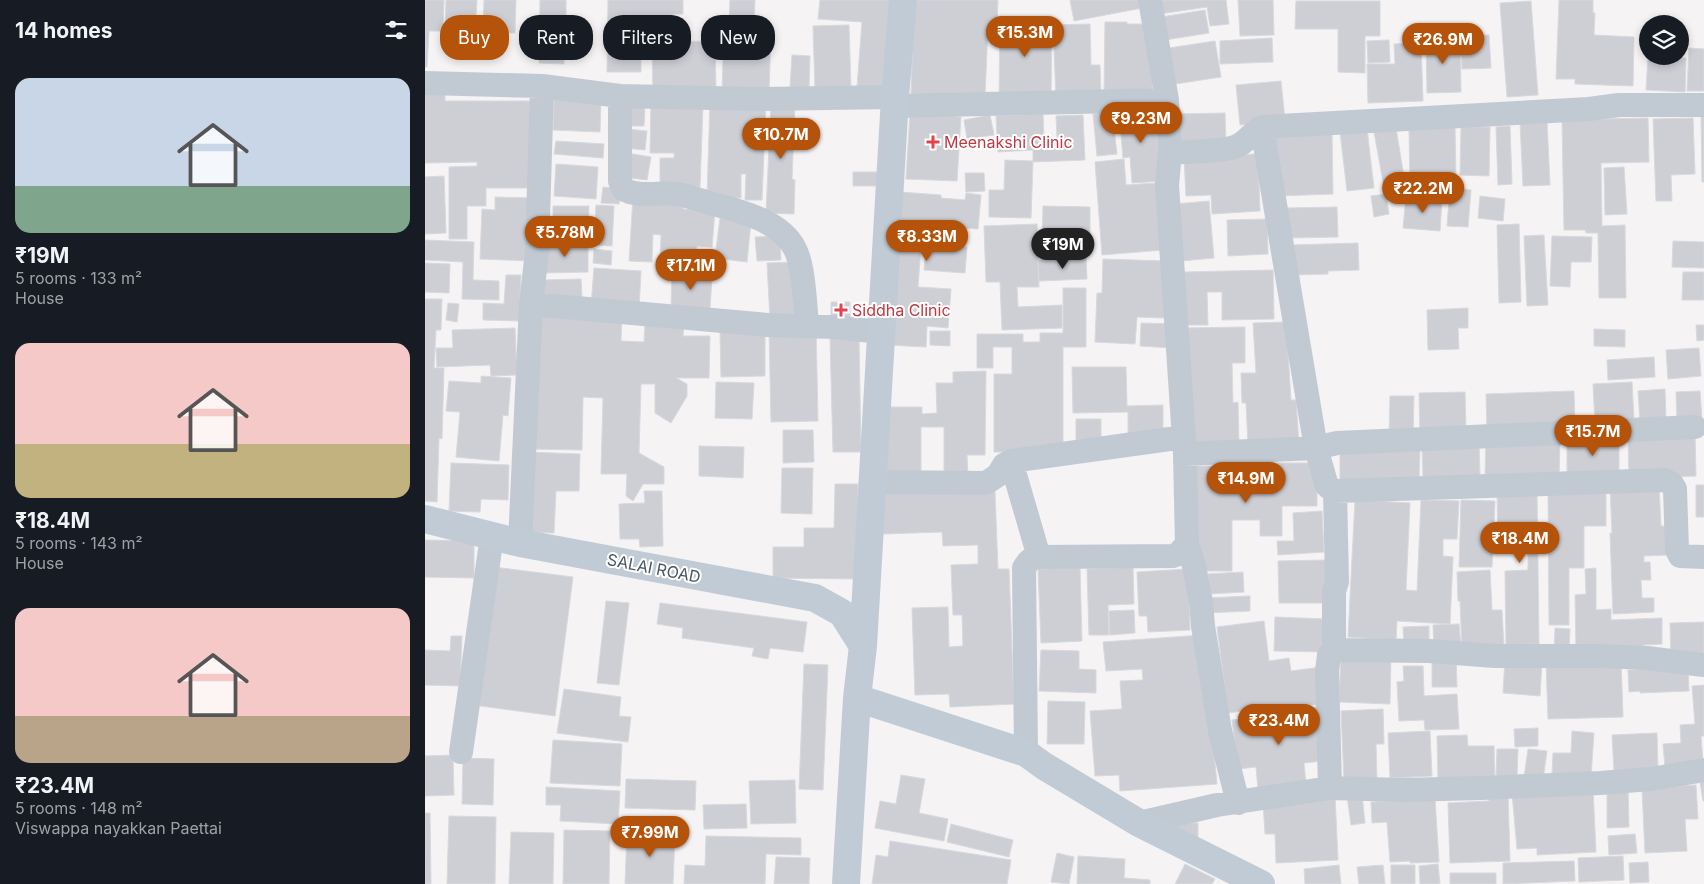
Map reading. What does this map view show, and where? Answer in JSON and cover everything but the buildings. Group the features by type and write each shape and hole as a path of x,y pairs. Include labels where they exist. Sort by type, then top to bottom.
{"street":[{"path":"846,884 857,698 863,646 894,102 903,0"},
{"path":"1150,0 1167,100 1170,153 1167,185 1184,445 1187,544 1194,566 1201,602 1203,626 1221,731 1238,803"},
{"path":"425,84 542,86 621,96 894,102 1167,100"},
{"path":"520,543 531,304 537,252 542,86"},
{"path":"621,96 620,181 623,189 631,193 678,194 744,212 776,229 790,241 796,250 800,264 807,325"},
{"path":"1170,153 1235,148 1246,142 1253,132 1262,127 1589,109 1619,105 1704,105"},
{"path":"1262,127 1316,448 1325,484 1335,491 1665,480 1672,484 1675,489 1677,550 1681,556 1704,557"},
{"path":"531,304 768,325 807,325 881,332"},
{"path":"872,482 986,483 998,475 1004,465 1011,461 1184,445 1316,448 1337,443 1695,427"},
{"path":"1011,461 1039,557"},
{"path":"1330,788 1327,671 1329,655 1334,650 1334,591 1337,582 1335,491"},
{"name":"SALAI ROAD","path":"425,519 520,543 815,598 842,613 863,646"},
{"path":"461,752 491,536"},
{"path":"1026,754 1024,568 1030,560 1039,557 1163,557 1179,553 1187,544"},
{"path":"1334,650 1429,651 1495,656 1598,656 1647,658 1704,665"},
{"path":"857,698 1026,754 1139,822 1261,884"},
{"path":"1139,822 1217,805 1330,788 1471,789 1601,783 1651,779 1704,770"}],"place":[{"name":"Meenakshi Clinic","path":"933,142"},
{"name":"Siddha Clinic","path":"841,310"}]}
